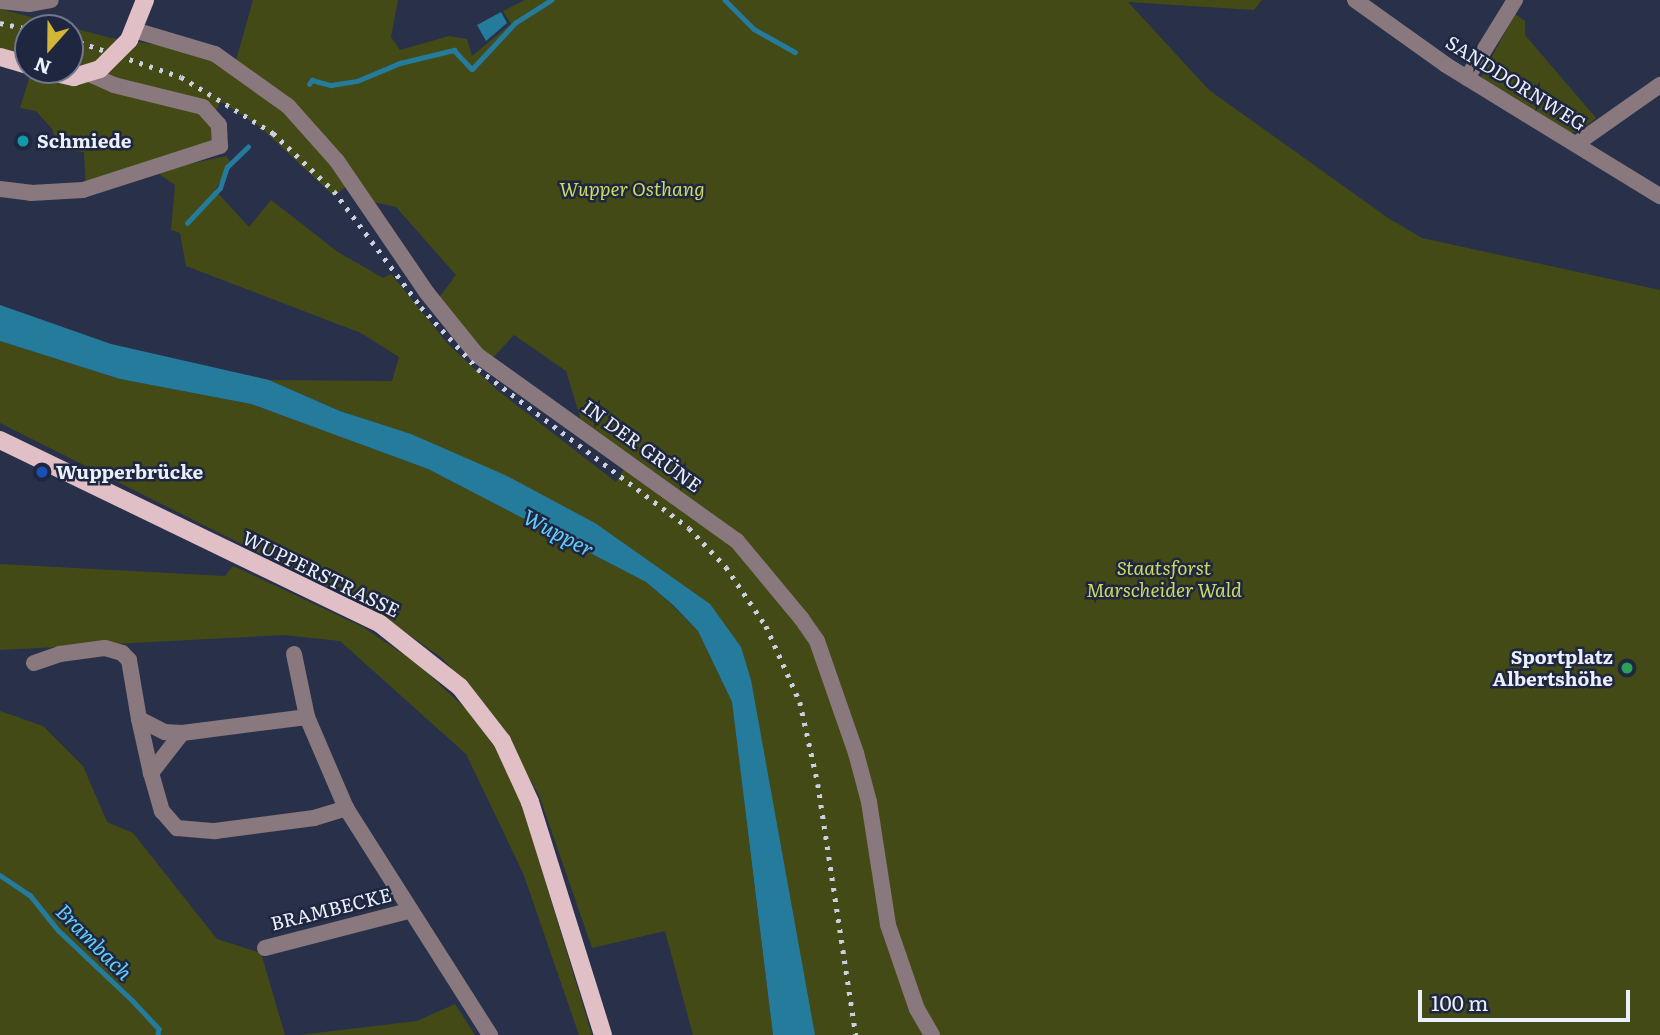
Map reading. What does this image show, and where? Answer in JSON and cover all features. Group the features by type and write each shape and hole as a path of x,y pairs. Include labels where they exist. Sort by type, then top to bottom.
{"main road":[{"path":"84,75 96,72 132,35 145,0"},
{"name":"WUPPERSTRASSE","path":"0,440 379,623 460,687 502,741 530,802 603,1035"}],"street":[{"path":"0,1 29,4 51,0"},
{"name":"SANDDORNWEG","path":"1355,0 1467,78 1660,196"},
{"path":"1467,78 1515,0"},
{"name":"IN DER GRÜNE","path":"132,35 215,54 288,106 337,161 427,293 477,355 737,541 801,618 817,641 856,753 869,802 888,925 918,1009 932,1035"},
{"path":"0,189 31,193 83,190 206,154 219,146 219,125 203,107 114,85 96,72"},
{"path":"1576,144 1660,85"},
{"path":"34,663 60,654 105,648 122,653 129,660 151,773 162,810 177,828 184,830 278,823 346,808"},
{"name":"BRAMBECKE","path":"294,654 307,717 346,808 408,911 490,1035"},
{"path":"139,719 164,732 182,733 307,717"},
{"path":"151,773 182,733"},
{"name":"BRAMBECKE","path":"265,948 408,911"}],"green space":[{"name":"Staatsforst Marscheider Wald","path":"253,0 398,0 391,37 400,50 449,36 467,39 472,56 511,24 503,11 525,0 1262,0 1254,10 1128,2 1209,90 1388,218 1422,238 1660,290 1660,1035 789,1035 745,715 698,613 409,434 338,410 269,380 392,381 399,357 361,333 186,266 180,233 171,230 175,185 155,171 86,193 84,152 59,150 52,129 36,111 20,108 28,84 84,84 84,31 111,38 190,50 233,71","holes":["221,102 259,126 334,196 357,178 373,202 396,207 456,275 438,299 491,360 514,335 566,371 582,423 631,458 616,482 497,390 448,344 391,274 383,278 338,252 271,200 249,227 215,190 232,163 226,156 156,171 217,140 215,112"]},
{"name":"Staatsforst Marscheider Wald","path":"0,9 19,14 14,14 14,61 0,47"},
{"path":"1515,14 1525,21 1525,35 1596,118 1579,132 1570,132 1481,77"},
{"path":"0,341 120,379 251,404 428,469 646,582 670,603 698,631 732,702 773,1035 693,1035 665,931 592,948 539,795 487,707 442,658 377,612 0,423"},
{"path":"0,564 225,576 233,566 363,627 418,664 470,713 493,744 519,795 592,1035 579,1035 523,873 466,754 340,641 284,635 0,650"},
{"path":"0,711 43,726 83,766 107,822 133,833 217,939 261,953 285,1035 0,1035"},
{"path":"455,1004 475,1035 299,1035 417,1021"}],"water":[{"path":"501,12 507,23 486,41 477,25"},
{"name":"Wupper","path":"0,305 111,344 269,380 340,411 411,434 505,475 595,523 710,604 741,647 751,680 815,1035 773,1035 732,702 698,631 673,605 646,582 428,469 251,404 120,379 0,341"}],"waterway":[{"path":"309,84 312,80 331,85 357,81 400,63 454,50 472,69 515,23 551,0"},
{"path":"725,0 754,29 795,52"},
{"path":"187,223 220,188 227,167 248,147"},
{"name":"Brambach","path":"0,875 30,895 58,930 159,1029 158,1035"}],"railway":[{"path":"0,23 14,26"},
{"path":"84,44 181,77 273,133 334,191 421,307 478,369 689,528 726,567 766,626 800,702 818,784 856,1035"}],"place":[{"name":"Schmiede","path":"23,141"},
{"name":"Wupperbrücke","path":"42,472"},
{"name":"Sportplatz Albertshöhe","path":"1627,668"}],"park label":[{"name":"Wupper Osthang","path":"632,189"}]}
